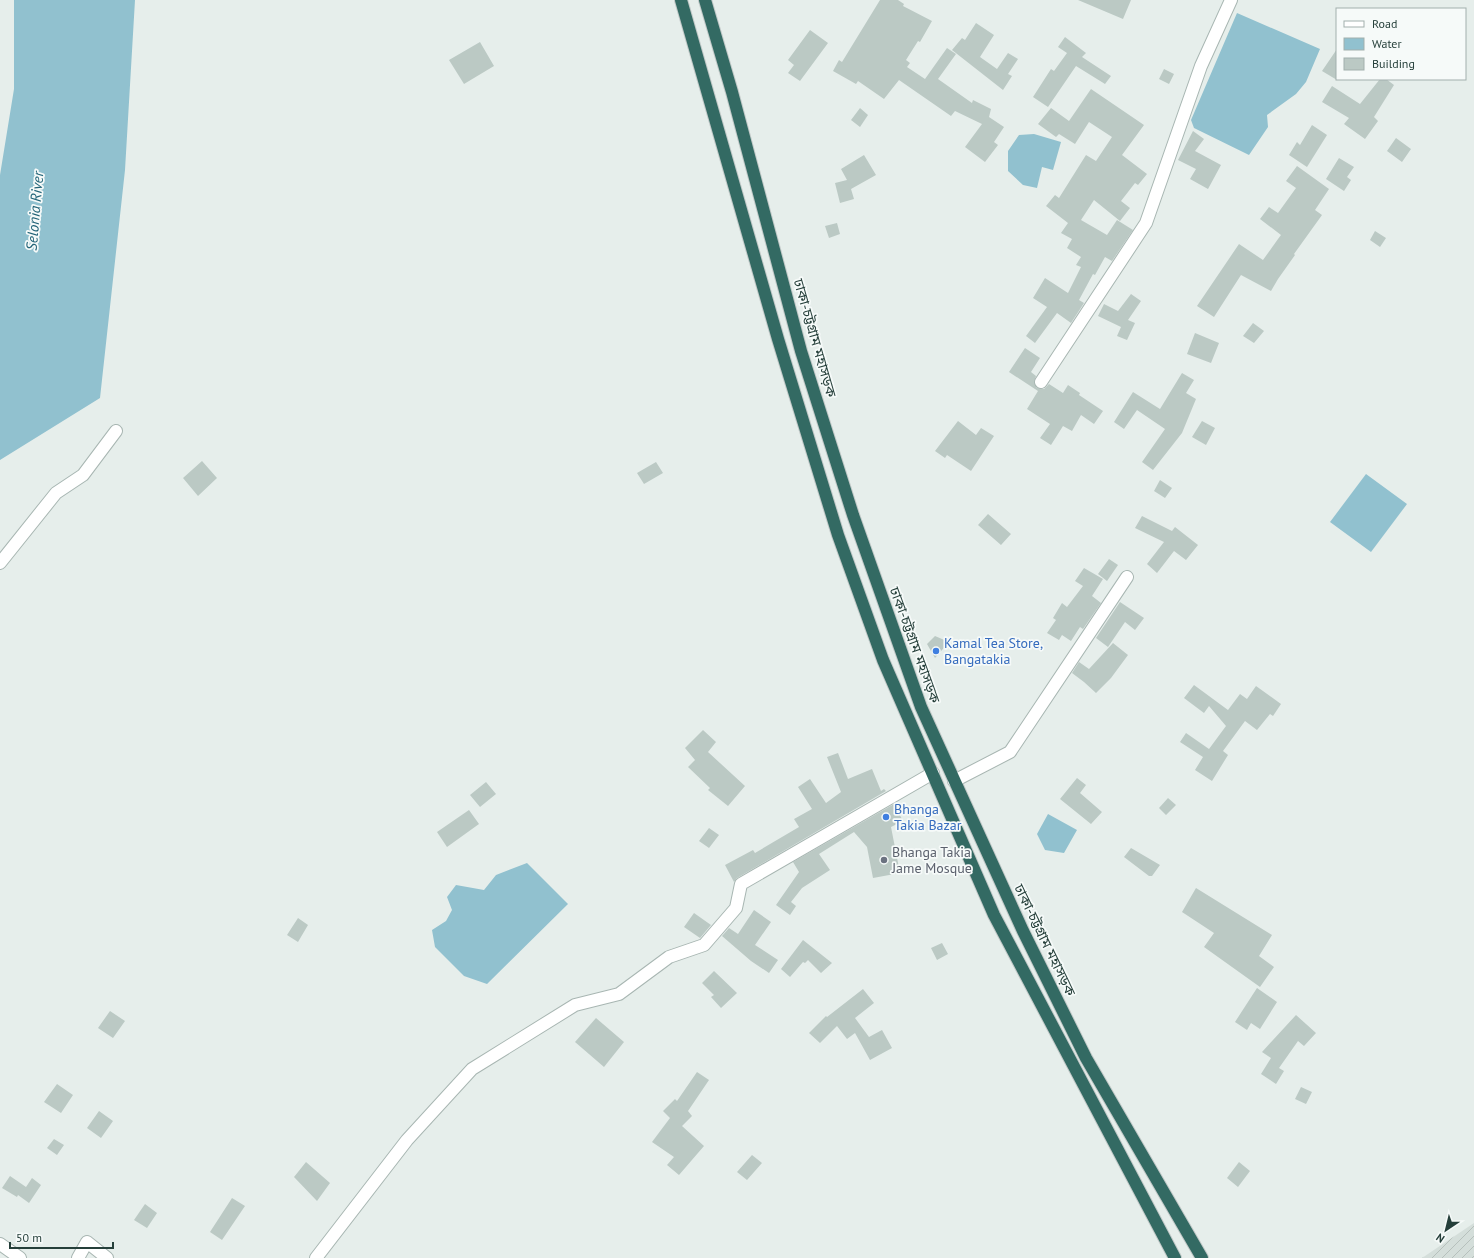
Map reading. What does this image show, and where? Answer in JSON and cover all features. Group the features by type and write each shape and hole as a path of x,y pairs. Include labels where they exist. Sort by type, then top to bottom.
{"highway":[{"path":"681,0 776,332 838,535 883,660 994,915 1175,1258"},
{"name":"ঢাকা-চট্টগ্রাম মহাসড়ক","path":"705,0 732,92 801,352 853,515 920,707 1023,931 1086,1058 1202,1258"}],"street":[{"path":"1041,382 1146,223 1201,66 1230,0"},
{"path":"0,563 56,493 83,475 116,431"},
{"path":"954,781 1010,752 1127,576"},
{"path":"316,1258 407,1140 472,1069 575,1005 619,994 669,957 704,945 736,908 741,884 933,773"},
{"path":"78,1258 87,1242 107,1258"},
{"path":"0,1244 20,1258"}],"shaded area":[{"path":"1474,1223 1474,1258 1422,1258"}],"water":[{"name":"Selonia River","path":"14,0 135,0 125,170 100,398 0,460 0,175 14,89"},
{"path":"1237,13 1320,49 1306,82 1296,94 1267,115 1268,127 1249,155 1194,128 1191,120"},
{"path":"1034,134 1061,142 1053,170 1042,167 1037,188 1023,185 1008,171 1008,151 1019,135"},
{"path":"1366,474 1407,504 1371,552 1330,522"},
{"path":"1048,814 1077,830 1064,853 1045,850 1037,834"},
{"path":"527,863 568,904 487,984 464,976 435,947 432,930 446,921 452,910 447,897 456,885 484,890 496,875"}],"building":[{"path":"880,0 898,0 904,4 903,6 932,21 920,42 918,41 906,60 910,63 907,67 925,79 947,48 956,54 938,79 972,103 973,100 991,109 989,117 1004,127 994,142 998,145 985,162 965,147 982,124 955,111 951,116 899,80 884,99 858,81 856,84 833,71 839,60 842,62"},
{"path":"1078,0 1131,0 1123,19"},
{"path":"976,23 994,35 980,57 997,69 1008,53 1018,59 1008,74 1012,76 1003,90 952,50 962,38 965,40"},
{"path":"810,30 828,43 800,81 788,73 794,65 788,60"},
{"path":"1065,37 1086,53 1082,57 1111,76 1105,84 1076,66 1048,107 1033,97 1051,69 1054,71 1067,53 1058,47"},
{"path":"480,42 494,66 464,84 449,60"},
{"path":"1336,50 1336,79 1322,71"},
{"path":"1164,69 1174,74 1169,84 1159,79"},
{"path":"1379,80 1387,80 1394,85 1374,117 1378,121 1365,139 1344,124 1349,118 1322,102 1332,86 1360,104"},
{"path":"1091,89 1144,125 1122,155 1147,174 1138,185 1135,183 1121,201 1130,208 1120,221 1094,200 1081,220 1107,235 1117,220 1133,230 1112,261 1105,257 1095,275 1093,274 1079,300 1084,303 1071,323 1057,313 1035,343 1026,336 1047,307 1033,298 1045,278 1068,293 1081,267 1076,265 1081,257 1067,248 1072,239 1061,233 1068,223 1046,206 1055,195 1059,198 1086,155 1096,161 1112,137 1089,122 1075,144 1059,134 1056,137 1038,124 1051,108 1069,121"},
{"path":"860,108 868,115 860,127 851,120"},
{"path":"1312,125 1327,135 1307,167 1289,155 1297,142 1300,145"},
{"path":"1193,131 1204,139 1195,151 1221,165 1208,189 1190,179 1196,169 1178,160"},
{"path":"1396,138 1411,149 1402,162 1387,151"},
{"path":"864,155 876,175 851,189 854,199 840,203 835,183 847,180 841,169"},
{"path":"1339,158 1354,167 1347,177 1351,180 1344,191 1326,179"},
{"path":"1297,166 1329,189 1315,210 1322,215 1294,254 1295,255 1271,291 1241,275 1214,317 1197,306 1239,244 1263,260 1281,235 1260,219 1269,207 1278,213 1296,188 1286,181"},
{"path":"837,223 840,234 829,238 825,226"},
{"path":"1375,231 1386,238 1380,247 1370,240"},
{"path":"1131,294 1141,301 1128,320 1135,323 1127,340 1117,336 1121,327 1098,316 1104,304 1118,311"},
{"path":"1253,323 1264,331 1254,343 1243,336"},
{"path":"1195,333 1219,343 1211,363 1187,354"},
{"path":"1025,348 1040,358 1031,372 1036,376 1034,382 1037,388 1044,389 1049,384 1063,393 1068,385 1080,393 1079,395 1103,411 1094,424 1081,415 1072,431 1063,426 1051,445 1040,438 1050,424 1027,409 1038,391 1009,372"},
{"path":"1182,373 1194,380 1186,393 1196,399 1182,433 1153,470 1142,462 1165,429 1137,410 1124,429 1114,422 1133,392 1160,409"},
{"path":"958,421 976,435 981,428 994,436 971,471 947,455 945,458 935,451"},
{"path":"1202,421 1215,428 1206,445 1192,437"},
{"path":"202,461 217,478 198,496 183,478"},
{"path":"656,462 663,473 644,484 637,473"},
{"path":"1160,480 1172,488 1165,498 1154,491"},
{"path":"988,514 1011,534 1001,545 978,525"},
{"path":"1142,516 1172,531 1175,527 1198,545 1186,560 1174,551 1157,573 1147,564 1164,542 1135,528"},
{"path":"1109,559 1118,565 1107,581 1098,574"},
{"path":"1084,568 1103,579 1092,596 1101,603 1083,629 1080,627 1071,641 1062,635 1059,640 1047,633 1056,620 1053,618 1062,603 1067,607 1083,586 1075,581"},
{"path":"1120,602 1144,618 1135,630 1125,622 1108,647 1096,638"},
{"name":"Kamal Tea Store, Bangatakia","path":"935,636 949,642 935,658 927,644"},
{"path":"1113,643 1128,655 1111,678 1096,693 1072,673 1079,662 1089,669"},
{"path":"1194,685 1228,710 1240,694 1247,699 1256,686 1281,704 1273,716 1270,714 1257,730 1245,721 1223,751 1228,755 1212,781 1195,770 1203,757 1180,742 1186,733 1209,749 1226,726 1209,706 1204,713 1184,698"},
{"path":"703,730 716,742 708,752 745,786 728,806 708,790 710,788 688,767 695,760 685,748"},
{"path":"838,753 848,779 872,769 881,791 884,789 886,791 737,878 734,882 725,865 753,850 755,853 799,827 794,819 812,809 798,787 810,779 826,803 841,792 827,757"},
{"path":"1077,778 1086,785 1080,793 1102,812 1091,824 1060,799"},
{"path":"486,782 496,794 480,807 470,795"},
{"path":"1168,798 1176,805 1166,815 1159,808"},
{"path":"894,804 903,821 891,827 900,873 873,878 867,847 854,832 819,854 830,870 802,888 791,902 796,906 790,915 776,905 799,872 793,862"},
{"path":"469,810 479,824 447,847 437,832"},
{"path":"709,828 719,835 709,848 699,841"},
{"path":"1131,848 1160,865 1152,876 1149,876 1124,857"},
{"path":"1196,888 1272,935 1259,956 1274,967 1260,987 1204,947 1214,933 1182,912"},
{"path":"754,910 771,922 755,945 778,960 769,973 751,961 722,936 729,928 738,934"},
{"path":"694,913 711,925 700,938 684,927"},
{"path":"298,918 308,925 298,942 287,935"},
{"path":"803,940 832,963 821,973 808,960 805,963 803,962 790,977 781,969"},
{"path":"942,943 948,954 937,960 931,948"},
{"path":"714,971 737,993 721,1008 711,997 714,995 702,983"},
{"path":"1257,988 1277,1002 1260,1029 1251,1023 1247,1030 1235,1022"},
{"path":"863,989 874,1003 855,1018 869,1037 882,1030 892,1048 870,1060 855,1033 847,1039 837,1026 820,1043 809,1033 826,1016 827,1017"},
{"path":"110,1011 125,1021 113,1038 98,1028"},
{"path":"1296,1015 1316,1033 1304,1046 1298,1041 1279,1068 1284,1071 1276,1084 1261,1074 1271,1058 1262,1052"},
{"path":"596,1018 624,1042 604,1067 575,1042"},
{"path":"697,1072 709,1080 688,1111 692,1116 682,1126 704,1146 679,1175 667,1165 674,1157 652,1142 670,1118 663,1111 675,1099 677,1101"},
{"path":"57,1084 73,1095 61,1113 44,1102"},
{"path":"1301,1087 1312,1092 1306,1104 1295,1099"},
{"path":"99,1111 113,1121 101,1138 87,1128"},
{"path":"54,1139 64,1145 57,1155 47,1148"},
{"path":"752,1155 762,1163 747,1180 737,1172"},
{"path":"306,1162 330,1183 317,1201 294,1177"},
{"path":"1239,1162 1250,1171 1238,1187 1227,1178"},
{"path":"10,1176 26,1187 32,1178 41,1185 29,1203 18,1195 17,1197 2,1188"},
{"path":"232,1198 245,1206 222,1240 210,1232"},
{"path":"145,1204 157,1213 147,1228 134,1220"}],"place":[{"name":"Kamal Tea Store, Bangatakia","path":"936,651"},
{"name":"Bhanga Takia Bazar","path":"886,817"},
{"name":"Bhanga Takia Jame Mosque","path":"884,860"}]}
